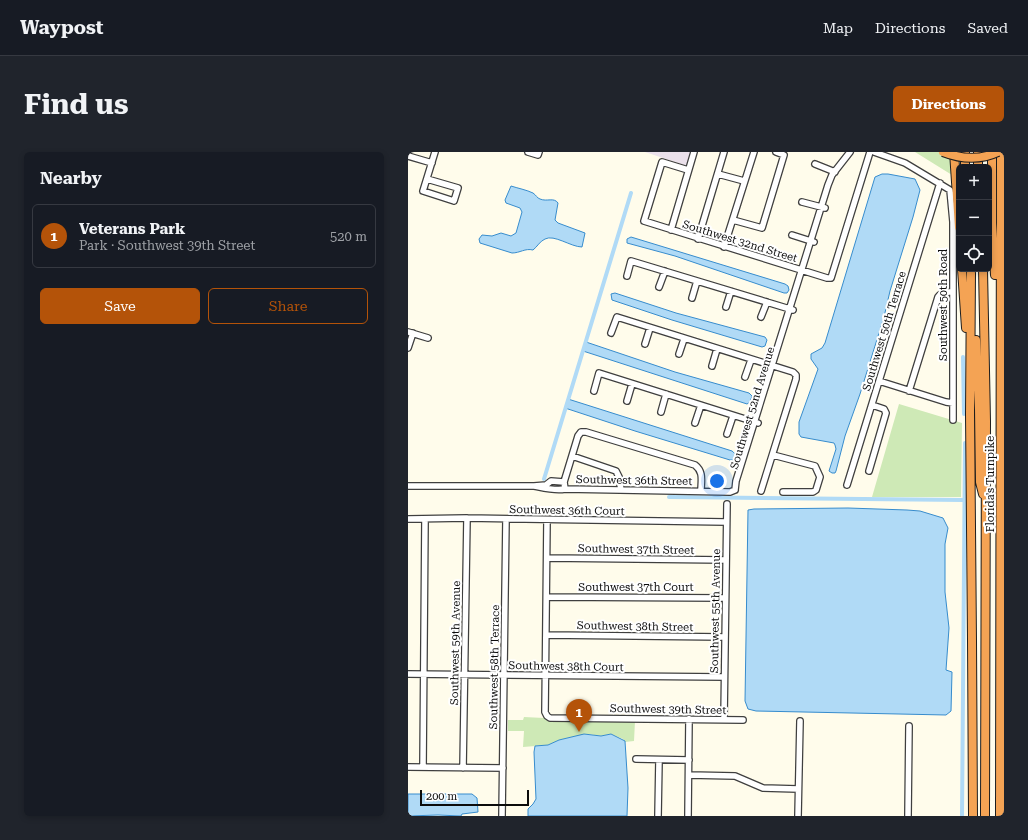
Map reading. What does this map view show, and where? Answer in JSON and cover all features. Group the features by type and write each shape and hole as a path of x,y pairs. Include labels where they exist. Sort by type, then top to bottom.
{"highway":[{"path":"943,152 959,157 973,158 999,152"},
{"path":"954,152 957,200"},
{"path":"965,152 965,164"},
{"path":"978,152 978,164"},
{"path":"987,152 987,164"},
{"path":"992,152 992,223 995,278 1000,308"},
{"name":"Florida's Turnpike","path":"999,152 1001,444 1000,816"},
{"path":"962,272 970,414"},
{"path":"971,272 970,414 972,816"},
{"path":"971,272 979,409 980,482 986,502"},
{"name":"Florida's Turnpike","path":"983,272 986,502 985,816"},
{"path":"1001,444 1004,410"}],"street":[{"path":"426,179 458,188 454,201 423,191 426,179 432,164 435,152"},
{"path":"528,152 538,155 539,152"},
{"path":"671,230 694,152"},
{"path":"698,239 724,152"},
{"path":"724,247 754,152"},
{"path":"733,220 762,228 784,155 776,152"},
{"name":"Southwest 52nd Avenue","path":"735,490 740,482 756,423 823,207 835,177 835,172 850,152"},
{"name":"Southwest 32nd Street","path":"688,170 662,162 644,221 724,247 831,278 870,152"},
{"path":"874,152 905,163 940,183"},
{"path":"408,156 432,164"},
{"path":"815,164 835,172"},
{"path":"718,174 744,181"},
{"name":"Southwest 50th Road","path":"940,183 950,190 953,222 953,420"},
{"name":"Southwest 50th Terrace","path":"847,485 940,183"},
{"path":"802,202 823,207"},
{"path":"792,235 812,242"},
{"path":"627,276 631,261 792,309"},
{"path":"659,287 665,271"},
{"path":"692,298 697,281"},
{"path":"726,307 731,291"},
{"path":"909,391 938,296 944,292 953,292"},
{"path":"761,317 767,302"},
{"path":"611,333 617,317 793,372 796,375 761,491"},
{"path":"645,344 650,328"},
{"path":"408,348 410,332 428,338"},
{"path":"679,354 684,338"},
{"path":"712,366 717,349"},
{"path":"745,377 751,360"},
{"path":"594,391 599,373 756,423"},
{"path":"879,382 953,403"},
{"path":"626,401 632,384"},
{"path":"661,412 666,394"},
{"path":"695,423 700,405"},
{"path":"869,472 886,413 884,409 872,405"},
{"path":"727,434 733,416"},
{"path":"553,489 562,484 578,436 581,432 586,432 695,465 701,473 701,491"},
{"path":"773,455 815,466 820,477 816,490 813,492 783,492"},
{"path":"572,456 616,471 619,476 621,490"},
{"name":"Southwest 36th Street","path":"408,486 534,486 546,485 551,481 562,484 621,490 730,492 735,490"},
{"name":"Southwest 36th Street","path":"534,486 559,490 562,484"},
{"name":"Southwest 55th Avenue","path":"724,719 727,504"},
{"name":"Southwest 36th Court","path":"408,519 467,518 726,522"},
{"name":"Southwest 59th Avenue","path":"463,768 467,518"},
{"path":"423,767 425,519"},
{"name":"Southwest 58th Terrace","path":"502,816 506,519"},
{"path":"545,676 547,520"},
{"name":"Southwest 37th Street","path":"547,558 726,560"},
{"name":"Southwest 37th Court","path":"547,597 725,598"},
{"name":"Southwest 38th Street","path":"546,635 724,637"},
{"name":"Southwest 38th Court","path":"408,674 724,677"},
{"name":"Southwest 39th Street","path":"545,676 545,712 550,718 743,720"},
{"path":"688,816 689,719"},
{"path":"798,816 800,721"},
{"path":"908,816 910,726"},
{"path":"636,759 688,760"},
{"path":"658,816 659,760"},
{"path":"408,767 503,768"},
{"path":"689,775 735,776 763,788 798,789"}],"shaded area":[{"path":"645,152 691,152 687,166"}],"green space":[{"path":"915,152 952,152 952,175"},
{"path":"899,404 962,423 961,497 872,497"},
{"path":"524,717 544,718 546,720 635,721 634,741 625,742 623,739 611,734 601,736 588,734 559,740 548,745 523,747 524,731 508,731 508,720 523,720"}],"water":[{"path":"882,174 915,179 920,190 890,291 884,317 845,436 836,471 835,473 832,473 829,471 836,449 834,443 801,437 799,434 799,422 818,369 811,359 811,354 822,348 825,343 875,177"},
{"path":"511,186 533,193 540,199 556,201 558,203 555,220 558,223 585,233 582,247 558,239 549,238 542,241 533,250 512,253 480,243 479,239 482,235 492,236 501,233 511,236 516,233 522,212 520,208 506,203 505,200"},
{"path":"631,237 785,284 788,286 789,290 787,293 784,293 675,256 627,243 627,239"},
{"path":"615,293 676,313 765,337 767,340 765,346 762,347 672,320 612,300 611,294"},
{"path":"586,342 675,372 749,393 752,396 750,402 747,404 583,351"},
{"path":"568,399 732,451 735,454 735,459 730,460 565,408"},
{"path":"848,508 920,511 943,518 948,528 945,544 945,592 949,628 946,670 952,672 951,711 946,715 756,711 748,709 745,701 748,510"},
{"path":"584,734 601,736 611,734 625,741 628,788 627,816 528,816 528,809 536,799 535,746 548,745 559,740"},
{"path":"408,794 472,794 477,798 478,812 462,814 461,816 408,816"}],"waterway":[{"path":"544,479 631,193"},
{"path":"963,357 964,414"},
{"path":"962,816 965,443"},
{"path":"669,497 964,500"}],"place":[{"name":"Veterans Park","path":"579,732"}]}
